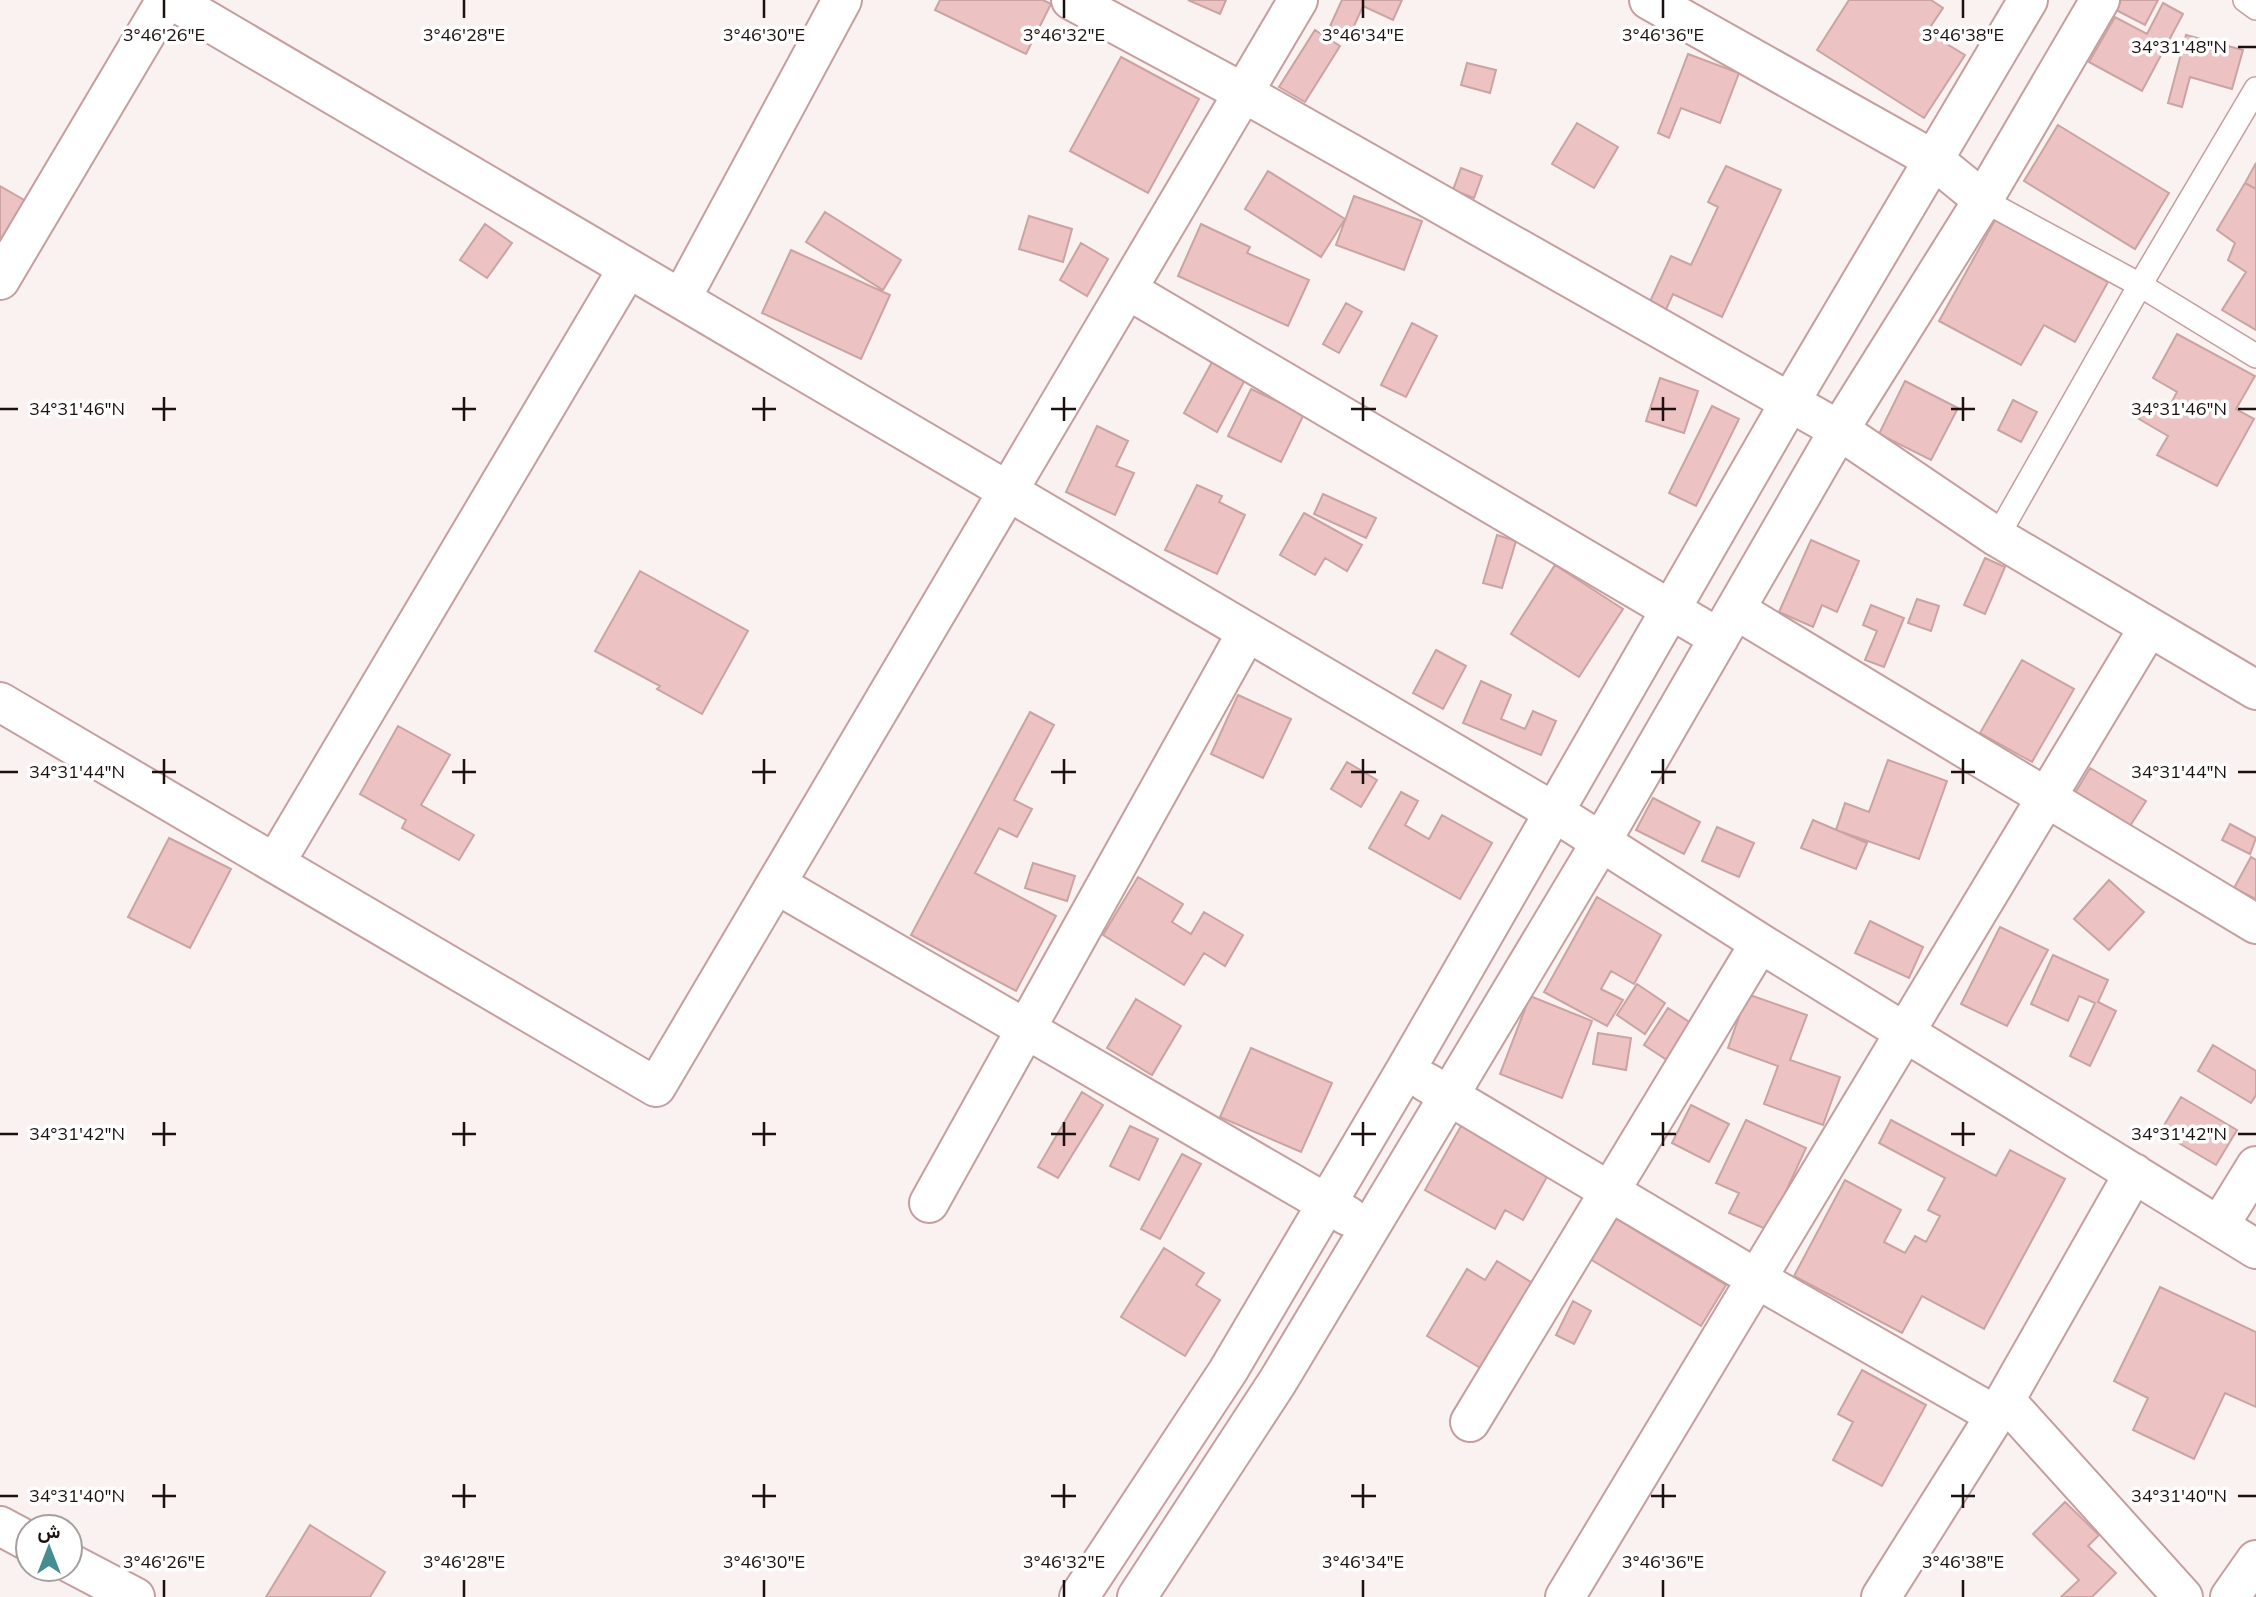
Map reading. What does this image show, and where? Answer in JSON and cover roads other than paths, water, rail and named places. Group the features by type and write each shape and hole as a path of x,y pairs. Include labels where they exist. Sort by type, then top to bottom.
{"street":[{"path":"0,280 166,0"},
{"path":"172,0 1554,812 1760,943 2256,1249"},
{"path":"681,299 842,0"},
{"path":"1071,0 1242,92 1839,430 1997,537 2256,690"},
{"path":"0,702 656,1087 1298,0"},
{"path":"1649,0 1934,160 1983,200"},
{"path":"1079,1597 1228,1371 1405,1071 1790,402 2028,0"},
{"path":"1137,1597 1278,1381 1601,842 1839,430 1983,200 2100,0"},
{"path":"275,863 628,268"},
{"path":"1128,290 1672,610 1728,624 2047,798 2256,924"},
{"path":"1565,1597 2149,627"},
{"path":"929,1203 1247,632"},
{"path":"776,884 1368,1227"},
{"path":"1470,1422 1760,943"},
{"path":"1405,1071 1757,1279 2000,1408 2183,1597"},
{"path":"2219,1226 2256,1166"},
{"path":"1881,1597 2000,1408 2134,1172"},
{"path":"2230,1597 2256,1560"},
{"path":"84,1570 135,1597"}],"lane":[{"path":"2245,0 2256,8"},
{"path":"1997,537 2140,285 2256,89"},
{"path":"1983,200 2140,285 2256,356"}]}
